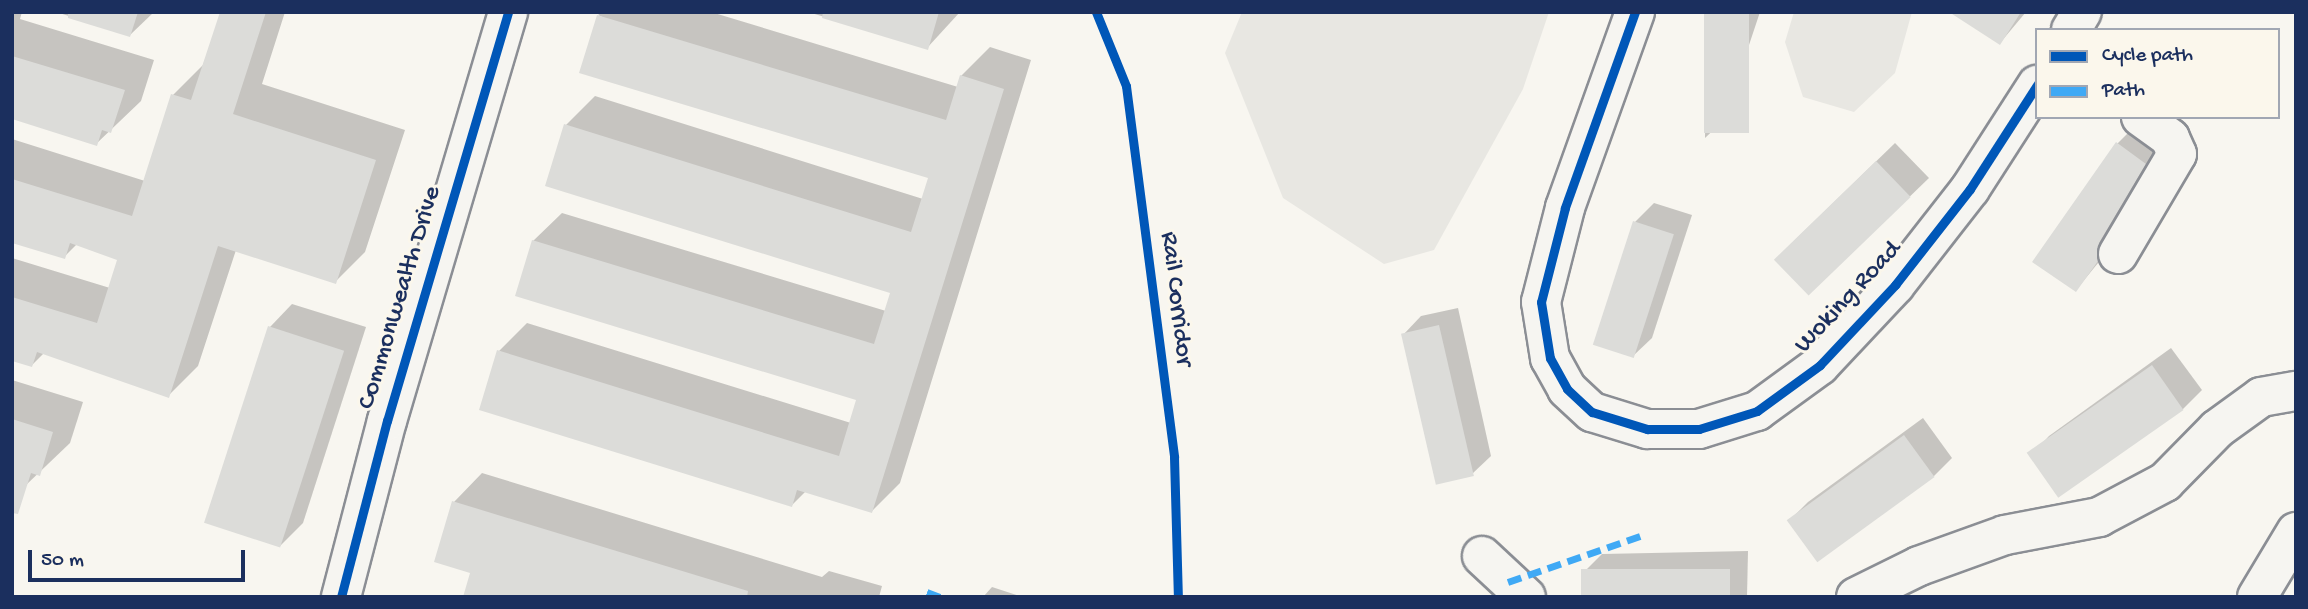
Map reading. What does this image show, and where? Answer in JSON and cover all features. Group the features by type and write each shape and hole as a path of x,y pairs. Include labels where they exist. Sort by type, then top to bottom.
{"street":[{"name":"Commonwealth Drive","path":"341,597 387,421 508,12"},
{"name":"Woking Road","path":"1635,12 1565,208 1541,302 1550,358 1567,389 1592,412 1647,429 1699,429 1757,411 1820,365 1895,285 1953,211 2035,88"},
{"path":"2072,28 2082,12"},
{"path":"2118,254 2177,154 2170,138 2144,119"},
{"path":"1856,597 1919,566 2005,535 2099,517 2165,482 2217,429 2261,397 2296,391"},
{"path":"2257,597 2296,532"},
{"path":"1482,556 1526,597"}],"shaded area":[{"path":"1242,12 1549,12 1523,89 1434,250 1384,264 1283,198 1225,53"},
{"path":"1794,12 1912,12 1895,73 1854,112 1803,97 1785,42"}],"building":[{"path":"68,12 138,12 130,37 68,18"},
{"path":"220,12 266,12 233,114 376,160 336,284 218,246 169,398 37,352 32,367 12,361 12,297 97,323 117,260 70,243 65,259 12,243 12,179 132,216 171,94 191,100"},
{"path":"823,12 939,12 928,50 822,18"},
{"path":"1704,12 1749,12 1749,133 1704,133"},
{"path":"1949,12 2021,12 2000,45"},
{"path":"597,15 946,120 960,75 1004,89 872,513 797,490 792,507 479,410 497,350 839,456 856,400 515,296 532,240 874,344 890,293 545,186 564,124 911,232 928,178 579,73"},
{"path":"12,56 125,90 111,133 102,130 97,146 12,119"},
{"path":"2116,142 2146,164 2099,243 2098,261 2076,292 2032,262"},
{"path":"1876,161 1911,197 1809,296 1774,260"},
{"path":"1633,221 1674,234 1634,358 1593,345"},
{"path":"1439,325 1474,476 1436,485 1401,334"},
{"path":"268,326 344,351 280,548 204,523"},
{"path":"2152,365 2184,410 2058,498 2027,453"},
{"path":"12,419 53,432 40,476 31,473 18,514 12,513"},
{"path":"1904,435 1935,477 1817,562 1787,520"},
{"path":"452,501 748,591 747,597 463,597 470,573 434,562"},
{"path":"1581,569 1730,569 1730,597 1581,597"}],"marked path":[{"path":"1508,582 1640,536"},
{"path":"927,592 940,597"}],"cycle path":[{"path":"341,597 387,421 508,12"},
{"name":"Rail Corridor","path":"1096,12 1126,86 1174,457 1178,597"},
{"path":"1635,12 1565,208 1541,302 1550,358 1567,389 1592,412 1647,429 1699,429 1757,411 1820,365 1895,285 1970,189 2035,88"}]}
